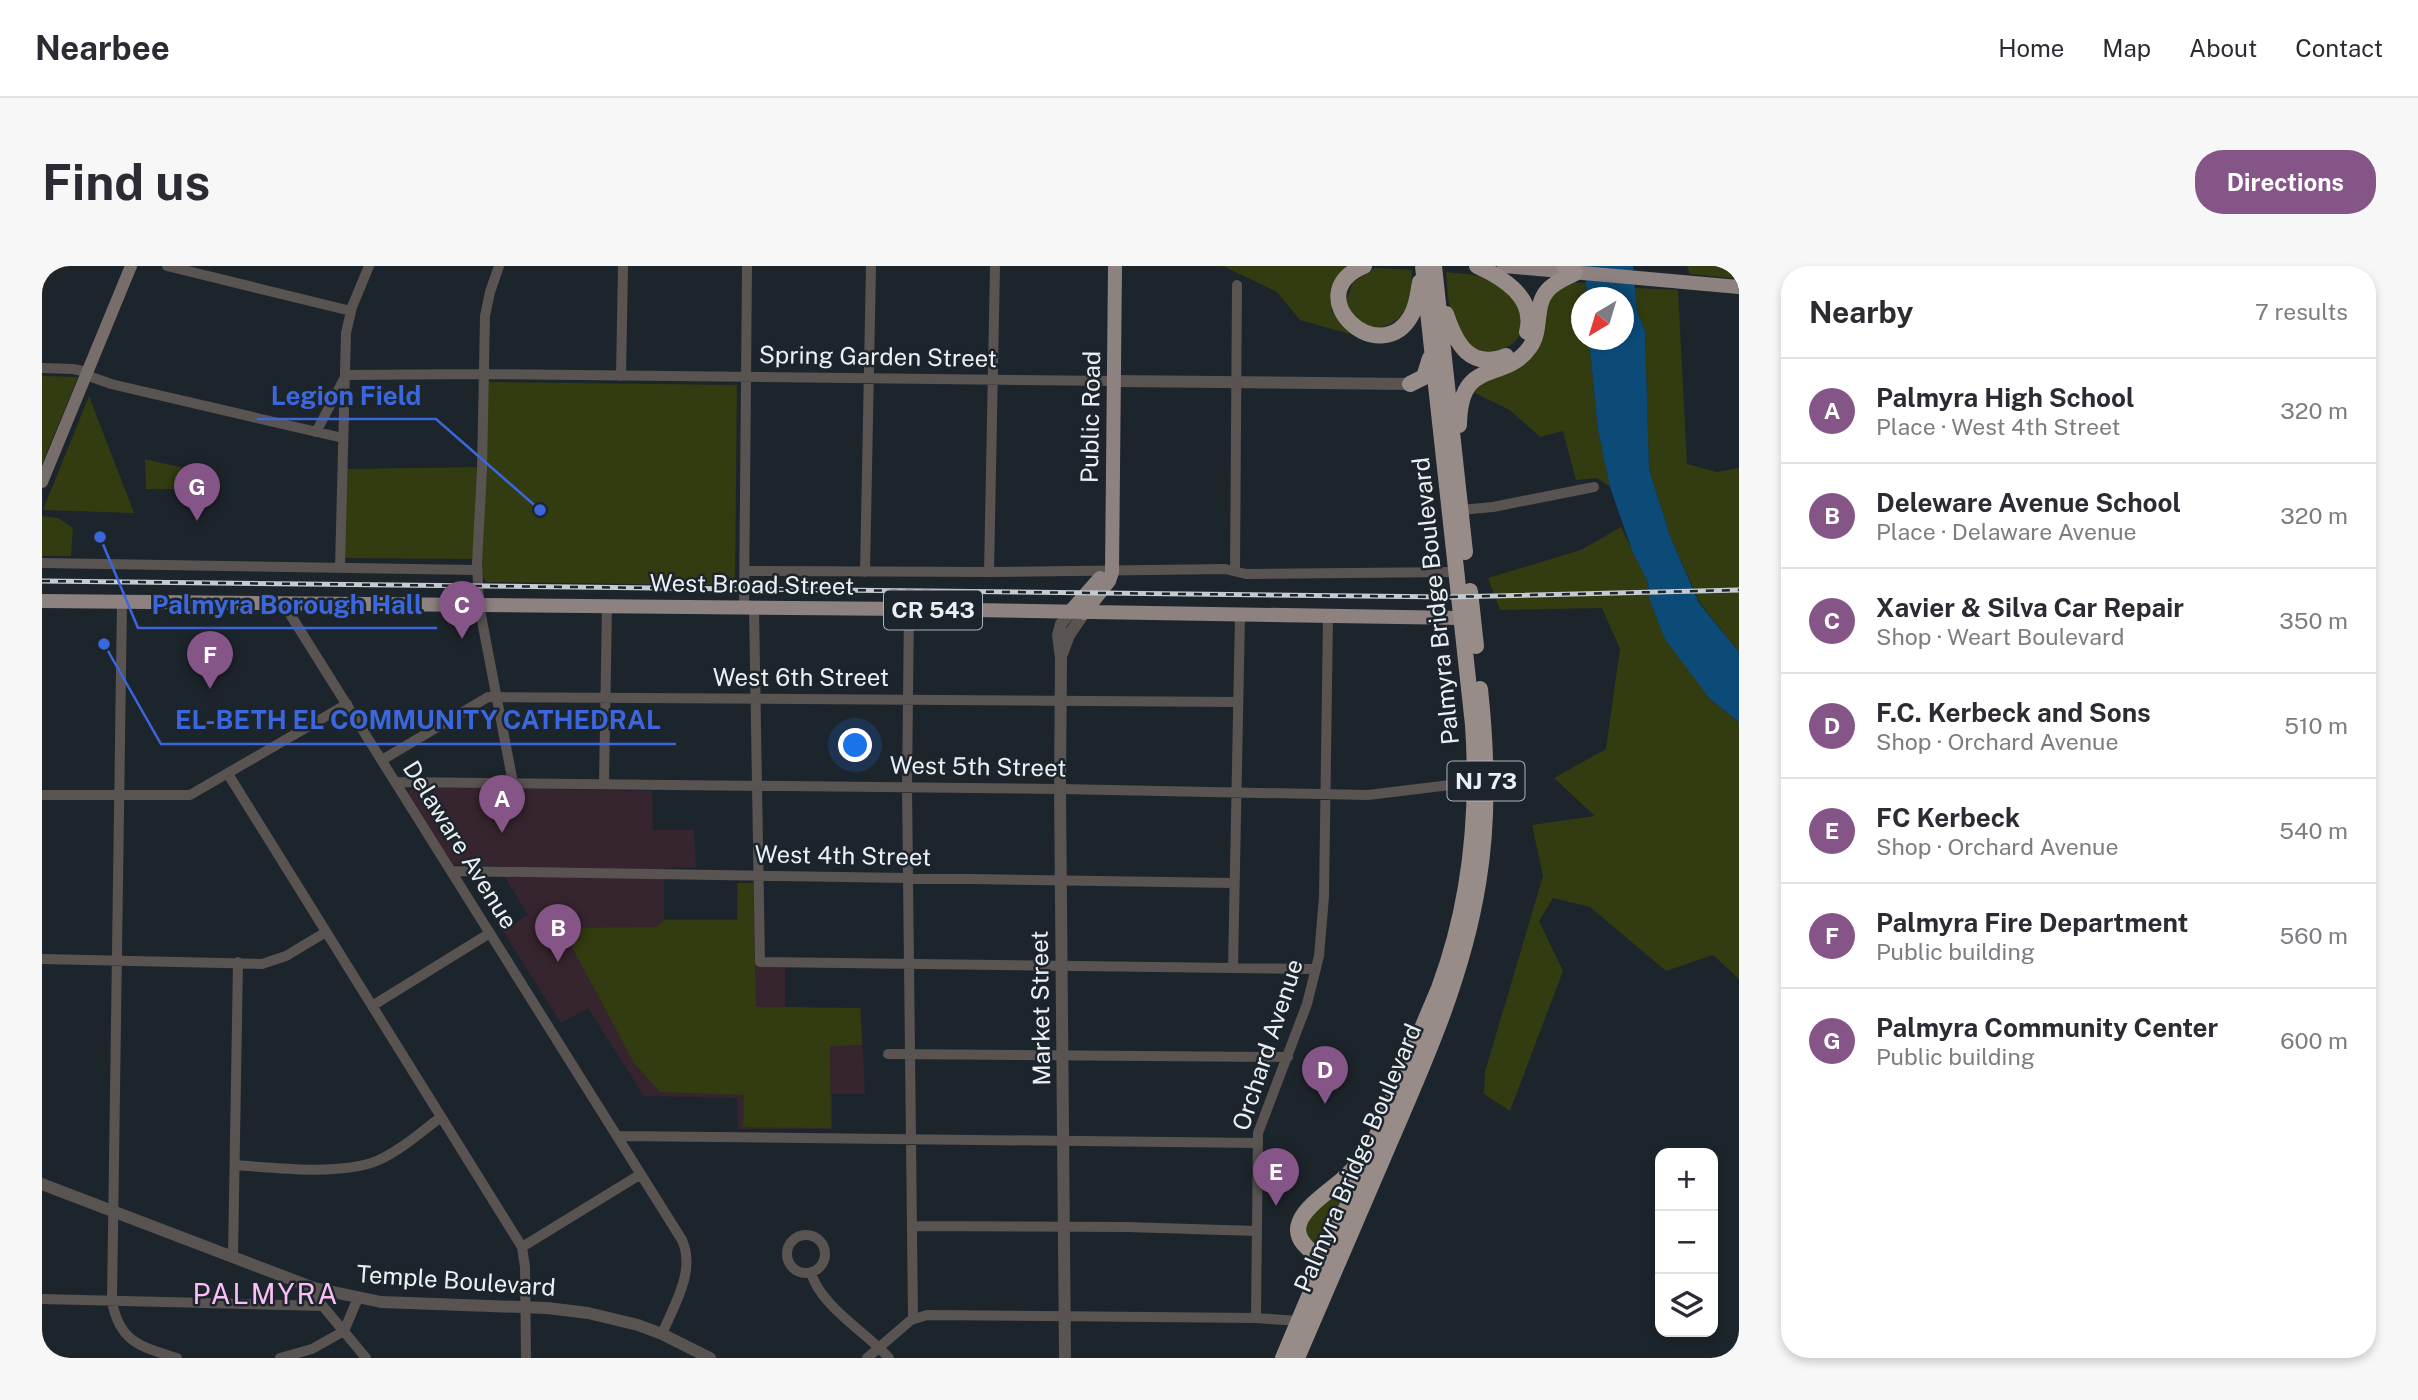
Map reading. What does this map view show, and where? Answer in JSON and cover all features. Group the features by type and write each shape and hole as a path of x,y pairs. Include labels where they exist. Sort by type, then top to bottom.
{"highway":[{"path":"1364,266 1352,272 1345,280 1339,296 1340,308 1355,328 1380,335 1396,330 1408,320 1427,267"},
{"path":"1436,285 1453,335 1467,353 1488,360 1508,355 1520,346 1526,334 1529,321 1526,307 1513,287 1498,276 1476,266"},
{"name":"Palmyra Bridge Boulevard","path":"1297,1358 1452,992 1471,923 1484,837 1486,761 1461,510 1436,285 1427,267"},
{"name":"Palmyra Bridge Boulevard","path":"1283,1358 1420,1037 1450,957 1469,867 1475,782 1473,725 1432,349 1427,267"},
{"path":"1458,483 1459,418 1468,387 1482,373 1509,365 1525,353 1536,335 1545,295 1569,269"},
{"path":"1410,384 1422,379 1426,374 1432,349"},
{"path":"1410,384 1437,395"},
{"path":"1325,1260 1310,1251 1303,1242 1299,1228 1301,1217 1310,1205 1371,1151"}],"main road":[{"path":"42,482 131,266"},
{"name":"Public Road","path":"1077,612 1109,581 1112,569 1115,266"},
{"path":"1504,266 1569,269 1739,287"},
{"name":"West Broad Street","path":"42,601 1462,618"}],"street":[{"path":"167,266 351,311"},
{"path":"340,568 346,333 351,311 369,266"},
{"path":"499,266 486,310 477,570 479,605 513,783"},
{"path":"621,376 623,266"},
{"path":"747,266 745,571 756,699 760,962 1316,969"},
{"path":"865,572 871,266"},
{"path":"989,572 995,266"},
{"path":"1235,571 1237,285"},
{"path":"42,368 73,369 111,384 342,438"},
{"name":"Spring Garden Street","path":"346,375 483,374 1410,384"},
{"path":"316,432 346,375"},
{"path":"1461,510 1493,507 1594,487"},
{"path":"42,563 477,570"},
{"name":"West Broad Street","path":"745,571 1224,569 1246,574 1457,572"},
{"path":"122,602 111,1301 114,1315 129,1339 144,1348 177,1358"},
{"name":"Delaware Avenue","path":"284,603 682,1240 687,1258 682,1287 662,1334"},
{"path":"604,784 607,607"},
{"path":"909,610 907,787 913,1319"},
{"name":"Market Street","path":"1065,1358 1060,881 1061,658 1077,612"},
{"path":"1233,968 1240,615"},
{"name":"Orchard Avenue","path":"1256,1318 1257,1143 1261,1124 1307,1004 1321,939 1328,616"},
{"name":"West 6th Street","path":"382,760 488,697 1238,702"},
{"path":"42,795 186,796 347,704"},
{"path":"228,774 522,1247 526,1358"},
{"name":"West 5th Street","path":"396,782 1368,795 1475,782"},
{"name":"West 4th Street","path":"451,871 1234,883"},
{"path":"42,959 262,964 281,958 326,932"},
{"path":"372,1006 490,933"},
{"path":"233,1257 238,962"},
{"path":"888,1054 1287,1057"},
{"path":"235,1165 315,1168 362,1166 387,1156 441,1117"},
{"path":"617,1136 1257,1143"},
{"path":"522,1247 641,1174"},
{"name":"Temple Boulevard","path":"42,1184 305,1285 358,1298 418,1304 568,1310 607,1317 662,1334 710,1358"},
{"path":"912,1226 1256,1231"},
{"path":"811,1272 829,1301 889,1358"},
{"path":"305,1285 366,1358"},
{"path":"279,1358 312,1349 344,1331 358,1298"},
{"path":"42,1299 323,1306"},
{"path":"867,1358 913,1319 932,1314 1256,1318 1299,1321"}],"shaded area":[{"path":"418,787 652,791 653,830 694,830 696,867 664,868 664,919 737,919 737,883 754,883 761,966 785,968 785,1007 861,1008 865,1094 832,1094 832,1129 738,1129 737,1098 644,1096 588,1008 561,1023 503,931 528,915 498,866 451,865 408,796 410,790"}],"green space":[{"path":"1223,266 1351,266 1333,289 1332,312 1353,335 1300,320 1277,292"},
{"path":"1687,266 1739,266 1739,279 1690,274"},
{"path":"1375,268 1412,270 1406,309 1396,321 1374,328 1359,324 1345,304 1353,282"},
{"path":"1446,272 1480,277 1492,281 1505,291 1517,306 1522,324 1516,341 1504,348 1480,353 1470,345 1456,328 1448,297"},
{"path":"1567,282 1586,283 1586,287 1571,287 1571,350 1590,350 1598,430 1610,487 1597,478 1576,480 1563,431 1540,437 1510,410 1471,391 1479,384 1534,355 1541,344 1548,302"},
{"path":"1635,288 1678,290 1687,464 1717,472 1739,468 1739,652 1700,603 1670,536 1649,469 1645,331 1637,311"},
{"path":"42,376 78,377 42,464"},
{"path":"488,382 737,385 735,579 727,584 715,585 486,582 474,559 345,558 346,469 486,467"},
{"path":"89,396 134,513 43,510"},
{"path":"145,459 213,475 213,489 146,489"},
{"path":"42,516 58,518 73,528 71,556 42,556"},
{"path":"1621,527 1648,582 1649,598 1710,699 1739,722 1739,979 1713,955 1666,971 1590,907 1553,898 1539,921 1563,971 1510,1111 1484,1094 1485,1072 1543,876 1532,825 1595,816 1554,778 1606,749 1620,649 1602,608 1500,610 1488,578 1581,550"},
{"path":"738,883 753,883 756,1007 860,1008 862,1045 830,1046 831,1128 743,1127 744,1095 660,1092 634,1063 562,928 657,927 664,920 737,920"},
{"path":"1347,1185 1320,1251 1310,1239 1306,1220 1317,1205"}],"water":[{"path":"1585,266 1633,266 1637,311 1645,331 1649,469 1670,536 1699,603 1739,652 1739,722 1710,699 1665,639 1649,598 1648,582 1633,553 1610,487 1598,430 1590,350 1634,350 1634,287 1586,287"}],"railway":[{"path":"42,581 1450,597 1739,590"}],"place":[{"name":"Legion Field","path":"540,510"},
{"name":"Palmyra Community Center","path":"197,521"},
{"name":"Palmyra Borough Hall","path":"100,537"},
{"name":"Xavier & Silva Car Repair","path":"462,639"},
{"name":"EL-BETH EL COMMUNITY CATHEDRAL","path":"104,644"},
{"name":"Palmyra Fire Department","path":"210,689"},
{"name":"Palmyra High School","path":"502,833"},
{"name":"Deleware Avenue School","path":"558,962"},
{"name":"F.C. Kerbeck and Sons","path":"1325,1104"},
{"name":"FC Kerbeck","path":"1276,1206"}],"district":[{"name":"PALMYRA","path":"266,1294"}]}
